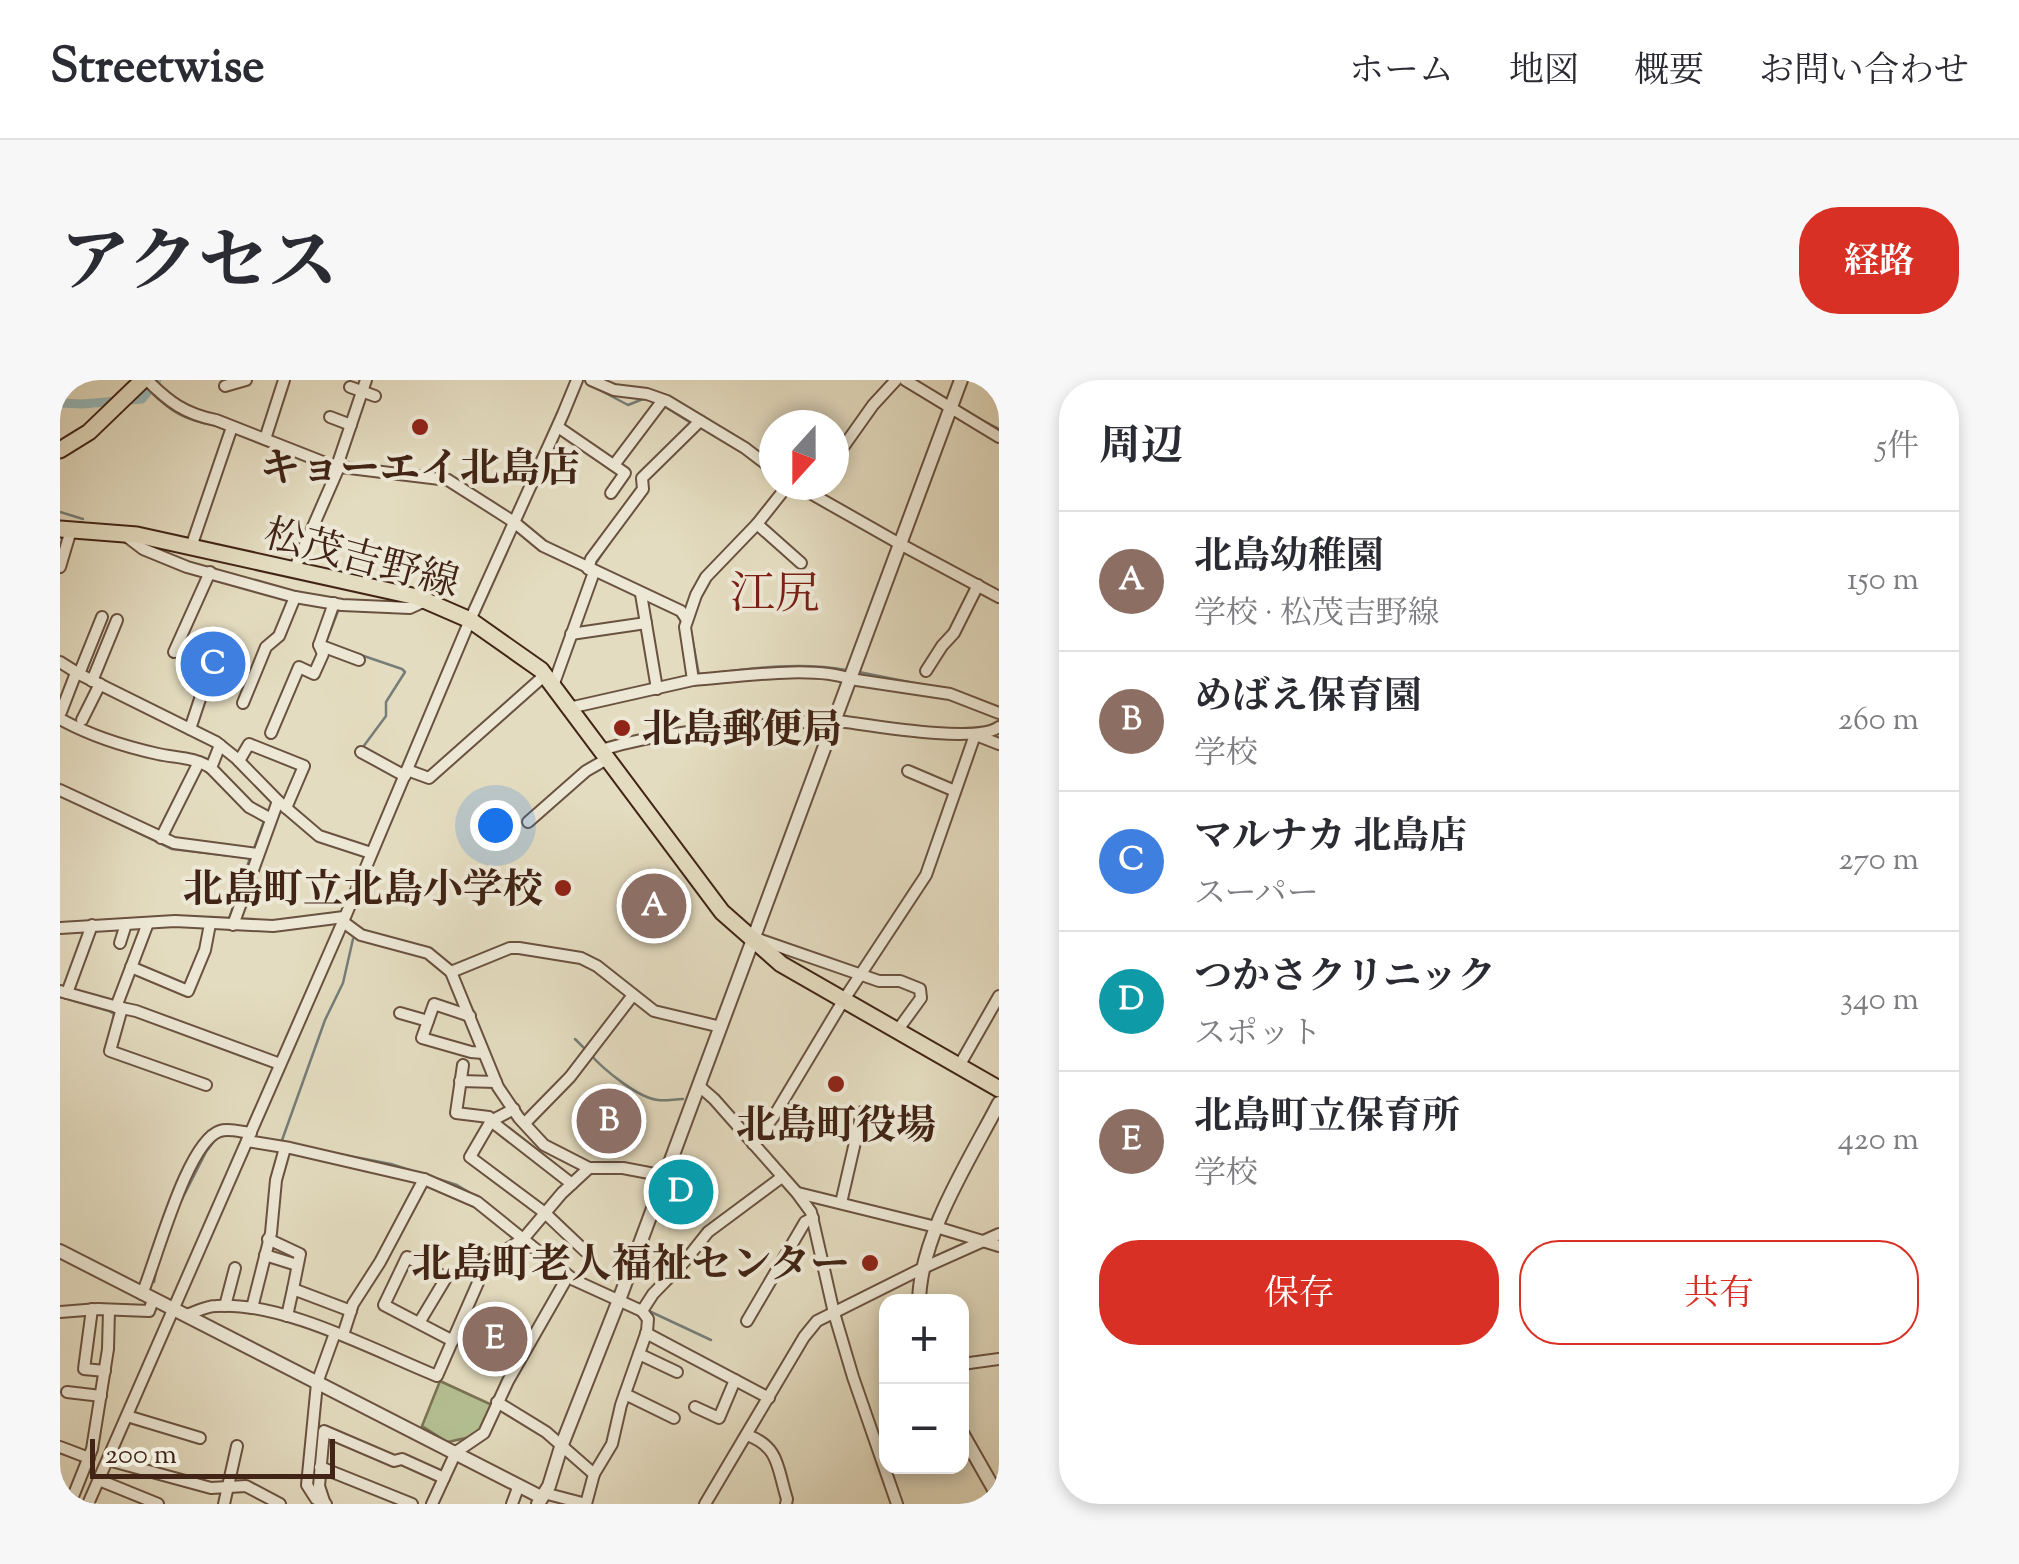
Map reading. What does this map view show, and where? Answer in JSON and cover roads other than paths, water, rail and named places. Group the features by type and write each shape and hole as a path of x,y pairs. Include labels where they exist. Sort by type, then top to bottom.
{"main road":[{"path":"64,445 89,432 149,383"},
{"name":"松茂吉野線","path":"65,529 123,534 294,570 424,600 470,620 549,680 722,912 781,964 999,1089"}],"street":[{"path":"225,386 246,380"},
{"path":"265,439 284,380"},
{"path":"88,1504 127,1416 180,1313 249,1137 576,380"},
{"path":"591,380 614,390 663,400 759,459"},
{"path":"849,439 896,380"},
{"path":"905,380 999,437"},
{"path":"541,1498 549,1486 619,1300 961,380"},
{"path":"149,383 169,402 208,424 265,439 332,469 448,480 514,522 543,546 680,611 687,620"},
{"path":"294,570 351,424 359,386 375,396"},
{"path":"614,465 663,400"},
{"path":"330,417 351,424"},
{"path":"361,752 406,773 429,778 549,680 571,634 591,567 642,489 642,478 700,421"},
{"path":"558,427 626,473 611,492"},
{"path":"191,548 230,431"},
{"path":"694,680 685,627 696,595 706,577 779,500"},
{"path":"830,500 900,544 999,597"},
{"path":"757,524 801,563"},
{"path":"60,567 65,529"},
{"path":"123,534 143,549 188,567 294,597 410,608 424,600"},
{"path":"174,652 210,572"},
{"path":"926,671 954,633 978,585"},
{"path":"641,594 656,689"},
{"path":"243,703 266,646 279,636 294,597"},
{"path":"286,662 314,674 323,654 319,645 334,603"},
{"path":"82,720 96,682 106,618 61,716 128,745 199,762 211,768 249,807 271,819"},
{"path":"571,634 646,622"},
{"path":"319,645 359,660"},
{"path":"60,662 220,745 319,836 371,853"},
{"path":"271,734 299,668"},
{"path":"569,708 694,680 802,673 852,674 950,694 999,713"},
{"path":"190,728 203,690"},
{"path":"528,822 604,755 630,742 673,733 834,721 975,735 995,732 999,727"},
{"path":"975,735 999,744"},
{"path":"753,1144 926,875 975,735"},
{"path":"233,926 271,819 304,766 249,744 239,761"},
{"path":"211,768 220,745"},
{"path":"161,838 199,762"},
{"path":"908,771 955,791"},
{"path":"60,790 174,843 258,854"},
{"path":"60,928 175,921 273,926 344,919 361,935 428,953 450,972 496,1082 524,1124 544,1145 589,1168 623,1168 665,1176"},
{"path":"148,923 131,967 110,1052 206,1085"},
{"path":"120,943 126,924"},
{"path":"131,967 188,991 205,950 210,924"},
{"path":"92,925 64,992 152,1016 280,1064"},
{"path":"754,939 879,980 900,981 920,989 921,998 897,1031"},
{"path":"450,972 510,948 581,958 654,1011 721,1027"},
{"path":"524,1124 570,1077 633,995"},
{"path":"960,1066 999,996"},
{"path":"470,1016 434,1004 422,1038 483,1053"},
{"path":"400,1012 428,1021"},
{"path":"462,1065 456,1114 490,1117 572,1184"},
{"path":"460,1081 496,1082"},
{"path":"699,1086 797,1193 813,1218 852,1377 897,1504"},
{"path":"920,1294 923,1268 936,1227 999,1103"},
{"path":"514,1110 492,1122 470,1157 545,1214 585,1251"},
{"path":"841,1203 862,1112"},
{"path":"60,1250 148,1297 456,1452 541,1498 586,1504 594,1474 612,1444 648,1318 642,1311 568,1276 477,1202 424,1179 222,1130 210,1136 199,1150 180,1190 148,1297 148,1312 60,1312"},
{"path":"252,1308 285,1148"},
{"path":"180,1313 225,1306 286,1316 437,1376 484,1268 524,1238 589,1168"},
{"path":"642,1311 708,1232 782,1177"},
{"path":"325,1504 316,1499 306,1484 317,1383 348,1310 424,1179"},
{"path":"797,1193 999,1246"},
{"path":"747,1320 805,1222 813,1218"},
{"path":"704,1504 817,1321 999,1234"},
{"path":"268,1240 300,1254 286,1316"},
{"path":"265,1255 298,1265"},
{"path":"419,1324 446,1278 406,1256 384,1305 419,1324 453,1341"},
{"path":"225,1306 235,1268"},
{"path":"432,1504 456,1452 484,1433 568,1276"},
{"path":"293,1290 348,1310"},
{"path":"92,1310 84,1369 105,1370"},
{"path":"64,1504 92,1449 108,1348 109,1310"},
{"path":"646,1333 769,1398"},
{"path":"639,1354 676,1372"},
{"path":"969,1363 999,1359"},
{"path":"696,1407 719,1418 734,1380"},
{"path":"67,1392 101,1396"},
{"path":"625,1394 674,1418"},
{"path":"498,1402 546,1432 594,1474"},
{"path":"127,1416 200,1438"},
{"path":"325,1504 318,1486 324,1431 444,1478"},
{"path":"746,1435 772,1449 786,1504"},
{"path":"969,1445 999,1498"},
{"path":"224,1504 237,1446"},
{"path":"60,1447 89,1458"},
{"path":"108,1460 211,1488 246,1486 273,1502"},
{"path":"320,1467 412,1504"},
{"path":"99,1480 158,1504"},
{"path":"512,1504 519,1486"}],"waterway":[{"path":"60,403 142,399 157,380"},
{"path":"596,388 628,405 643,399"},
{"path":"149,390 180,414 217,426"},
{"path":"664,406 691,423"},
{"path":"973,416 999,429"},
{"path":"257,441 310,462"},
{"path":"60,512 83,519"},
{"path":"594,566 612,539"},
{"path":"326,642 338,611"},
{"path":"690,626 699,675 791,666 846,670"},
{"path":"355,653 405,672 386,702 386,716 363,747 376,755"},
{"path":"859,672 944,689"},
{"path":"87,808 172,849 249,858"},
{"path":"253,851 264,821 259,818"},
{"path":"226,919 250,858"},
{"path":"281,1143 325,1020 343,983 353,939"},
{"path":"60,997 114,1014 111,1029"},
{"path":"575,1039 584,1048"},
{"path":"590,1054 641,1094 658,1100 683,1099"},
{"path":"178,1207 215,1140"},
{"path":"323,1151 413,1171"},
{"path":"435,1178 477,1197"},
{"path":"154,1282 157,1266"},
{"path":"354,1294 365,1276"},
{"path":"649,1311 711,1340"},
{"path":"332,1355 338,1339"}],"place":[{"name":"キョーエイ北島店","path":"420,427"},
{"name":"マルナカ 北島店","path":"213,664"},
{"name":"北島郵便局","path":"622,728"},
{"name":"北島町立北島小学校","path":"563,888"},
{"name":"北島幼稚園","path":"654,906"},
{"name":"北島町役場","path":"836,1084"},
{"name":"めばえ保育園","path":"609,1121"},
{"name":"つかさクリニック","path":"681,1192"},
{"name":"北島町老人福祉センター","path":"870,1263"},
{"name":"北島町立保育所","path":"495,1339"}],"district":[{"name":"江尻","path":"775,592"}]}
